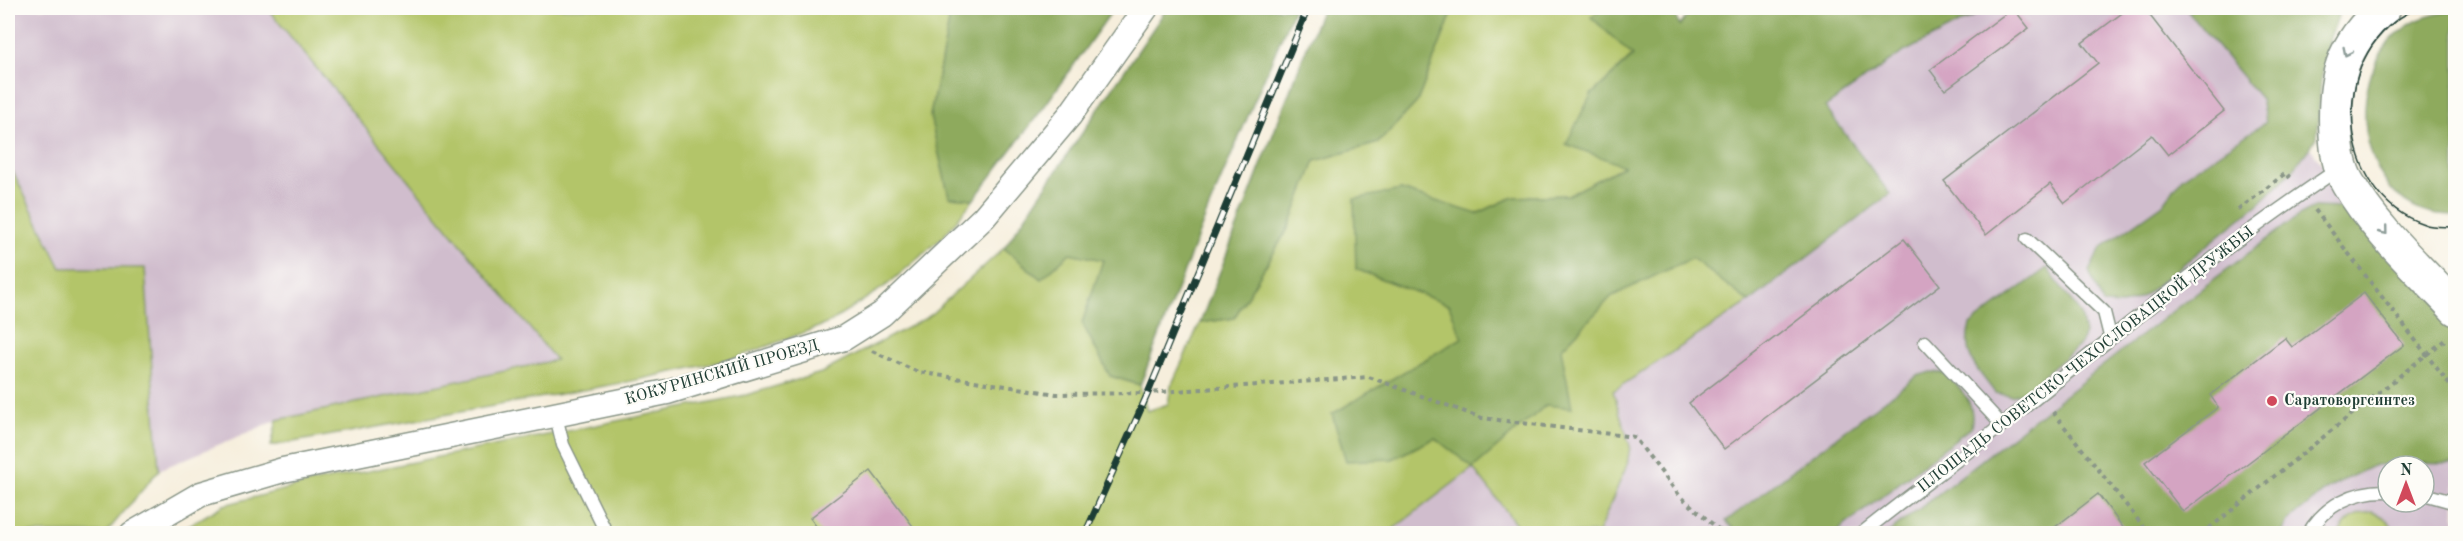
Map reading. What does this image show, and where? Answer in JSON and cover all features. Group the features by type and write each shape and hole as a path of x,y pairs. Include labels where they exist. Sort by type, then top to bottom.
{"street":[{"name":"КОКУРИНСКИЙ ПРОЕЗД","path":"132,534 201,494 283,470 667,392 844,338 882,314 984,217 1070,115 1146,8"},
{"path":"2384,8 2365,24 2350,45 2340,66 2334,108 2337,157 2347,183 2452,323"}],"lane":[{"name":"ПЛОЩАДЬ СОВЕТСКО-ЧЕХОСЛОВАЦКОЙ ДРУЖБЫ","path":"1861,534 2002,425 2110,336 2341,167"},
{"path":"2027,239 2104,312 2110,336"},
{"path":"1925,342 2002,425"},
{"path":"556,416 563,445 607,534"},
{"path":"2308,534 2317,519 2342,499 2376,490"},
{"path":"2436,498 2456,504"}],"path":[{"path":"2232,215 2286,173 2456,393"},
{"path":"2202,534 2426,355 2452,323"},
{"path":"844,338 918,372 1056,394 1148,393 1369,377 1482,418 1634,437 1679,495 1724,534"},
{"path":"2040,394 2149,534"}],"shaded area":[{"path":"8,8 267,8 556,361 277,420 159,470 145,268 61,268 8,162"},
{"name":"Саратоворгсинтез","path":"1989,8 2204,8 2355,207 2455,324 2455,533 1598,534 1627,465 1630,446 1613,391 1749,302 1889,194 1825,107 1902,53"},
{"path":"1473,468 1523,533 1388,534"}],"green space":[{"path":"267,8 946,8 949,22 930,116 949,196 974,199 943,237 887,285 829,323 733,359 627,382 271,446 277,420 556,360"},
{"path":"946,8 1114,8 1044,107 974,199 949,197 930,116 949,22"},
{"path":"1167,8 1294,8 1208,210 1140,385 1110,376 1082,323 1103,260 1070,253 1041,279 1004,248"},
{"path":"1322,8 1454,8 1417,102 1378,143 1315,161 1289,227 1234,318 1200,323"},
{"path":"1454,8 1604,8 1592,17 1633,55 1591,95 1624,166 1568,195 1513,197 1476,214 1401,190 1356,269 1449,305 1462,338 1332,414 1392,459 1435,438 1473,467 1546,405 1561,349 1612,296 1692,258 1749,302 1613,391 1630,446 1627,465 1598,533 1523,533 1473,468 1388,533 678,534 675,529 669,534 174,534 224,505 314,482 746,395 821,373 928,317 1004,248 1041,279 1070,253 1104,260 1110,376 1140,385 1147,411 1168,404 1171,386 1200,323 1234,318 1289,227 1315,161 1378,143 1417,102"},
{"path":"1604,8 1671,8 1680,26 1692,8 1989,8 1902,53 1825,107 1890,194 1749,302 1692,258 1612,296 1561,349 1572,408 1546,405 1473,468 1435,438 1392,459 1346,461 1332,414 1462,338 1449,305 1356,269 1354,199 1401,190 1477,214 1513,197 1568,195 1624,166 1566,144 1591,95 1633,56 1591,17"},
{"path":"2185,8 2342,8 2330,37 2321,81 2317,138 2292,171 2260,203 2142,297 2123,305 2103,304 2089,271 2101,248 2163,204 2182,178 2266,122 2261,99"},
{"path":"2455,11 2455,216 2436,215 2420,210 2402,200 2392,190 2376,165 2368,143 2365,120 2366,96 2371,73 2382,53 2396,35 2425,17"},
{"path":"8,162 61,268 145,268 159,470 106,533 8,533"},
{"path":"2316,207 2342,208 2455,315 2455,464 2436,464 2436,454 2376,454 2376,465 2331,486 2288,521 2282,533 1887,534 2201,289 2297,217"},
{"path":"2047,268 2081,314 2085,334 2079,346 2022,392 2012,396 1995,393 1969,354 1970,325"},
{"path":"1931,372 1946,373 1966,397 1970,403 1971,427 1835,533 1737,533 1726,521 1917,376"},
{"path":"2372,512 2380,515 2391,525 2395,533 2339,533 2345,524 2361,514"}],"building":[{"path":"2013,8 2029,28 1945,90 1930,70"},
{"path":"2129,8 2144,8 2224,111 2168,155 2152,135 2065,203 2050,184 1986,235 1944,181 2098,63 2082,43"},
{"path":"1904,239 1940,285 1724,449 1689,403"},
{"name":"Саратоворгсинтез","path":"2364,293 2404,345 2183,512 2145,462 2218,407 2210,395 2285,338 2292,347"},
{"path":"871,471 919,534 822,534 810,518"},
{"path":"2098,494 2128,534 2046,534"}],"tram line":[{"path":"2431,8 2408,13 2382,33 2364,60 2354,91 2353,124 2359,156 2373,185 2395,208 2424,224 2456,227"}],"railway":[{"path":"1085,534 1148,393 1308,8"}],"place":[{"name":"Саратоворгсинтез","path":"2272,401"}]}
